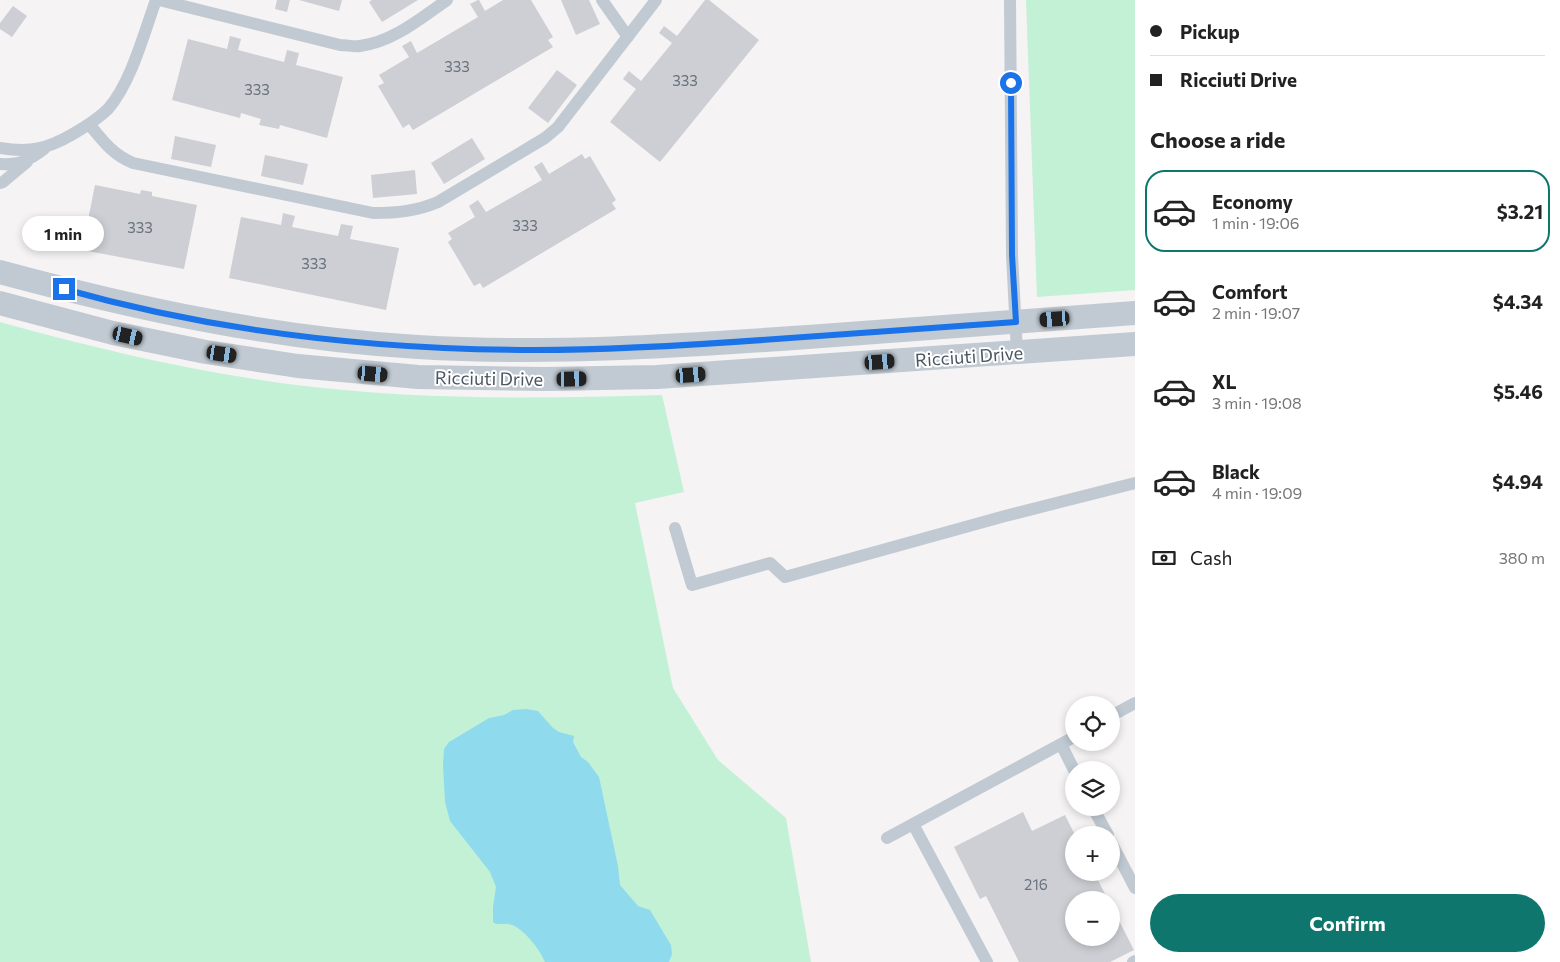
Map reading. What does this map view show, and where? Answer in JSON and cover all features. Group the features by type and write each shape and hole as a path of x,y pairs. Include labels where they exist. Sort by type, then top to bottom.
{"street":[{"name":"Ricciuti Drive","path":"0,272 80,294 205,321 320,338 426,348 535,350 651,348 1135,313"},
{"name":"Ricciuti Drive","path":"0,303 113,333 206,352 298,366 418,376 545,379 657,377 1135,344"}],"lane":[{"path":"0,148 28,151 48,146 63,140 89,124 108,109 130,72 158,0 340,45 359,46 393,36 447,0"},
{"path":"602,0 628,37"},
{"path":"89,124 105,144 119,157 133,163 373,214 420,209 438,202 544,138 558,127 656,0"},
{"path":"1010,0 1012,255 1017,352"},
{"path":"0,183 4,182 48,146"},
{"path":"0,164 18,164 30,160"},
{"path":"674,528 692,585 770,563 785,577 1054,503 1135,483"},
{"path":"1120,711 1135,703"},
{"path":"887,838 1065,742"},
{"path":"1061,744 1070,761"},
{"path":"913,824 987,962"},
{"path":"1120,859 1135,888"}],"green space":[{"path":"1026,0 1135,0 1135,290 1037,297"},
{"path":"0,322 146,359 258,380 341,390 479,397 662,395 684,492 635,503 673,688 718,760 786,818 811,962 0,962"}],"water":[{"path":"526,709 538,711 553,728 559,732 574,736 573,742 581,757 588,762 599,777 618,866 620,885 638,906 650,910 671,945 672,954 669,962 545,962 536,946 522,931 510,924 496,924 493,922 496,887 490,872 450,821 445,802 444,749 449,742 489,718 504,715 513,710"}],"building":[{"path":"277,0 290,0 287,12 275,9"},
{"path":"299,0 342,0 339,11"},
{"path":"372,0 418,0 382,22 369,2"},
{"path":"478,0 485,11 503,0 531,0 553,37 548,40 553,47 413,130 409,124 403,128 378,86 384,83 379,75 409,57 402,46 411,41 417,53 478,17 470,4"},
{"path":"561,0 589,0 600,24 576,35"},
{"path":"705,0 709,0 759,40 660,162 610,122 636,89 623,79 629,71 641,81 672,43 659,33 664,26 677,36"},
{"path":"13,6 27,16 12,37 0,29 0,23"},
{"path":"230,36 241,39 238,50 284,62 287,50 299,53 296,65 343,77 327,138 280,125 279,129 259,125 261,119 241,113 240,118 172,100 188,39 227,49"},
{"path":"557,70 577,85 548,123 528,108"},
{"path":"175,136 216,145 211,167 171,159"},
{"path":"472,138 485,159 444,184 431,163"},
{"path":"582,154 585,159 590,156 616,200 612,203 616,209 483,288 480,283 474,286 448,242 452,239 448,233 475,217 469,206 478,200 486,212 542,180 534,167 542,162 549,174"},
{"path":"265,155 308,164 303,185 261,176"},
{"path":"415,170 417,194 373,198 371,175"},
{"path":"95,185 140,194 141,190 152,192 152,196 197,205 184,269 82,250"},
{"path":"283,213 295,216 292,227 338,236 341,224 353,226 350,239 399,248 386,310 229,278 241,217 281,225"},
{"path":"1023,812 1032,831 1065,815 1070,826 1065,826 1065,881 1098,881 1104,891 1065,891 1065,946 1120,946 1120,923 1134,950 1110,962 1019,962 986,896 980,899 954,847"}],"route":[{"path":"64,289 179,316 249,328 353,342 446,348 592,350 651,348 1016,322 1012,255 1011,83"}]}
